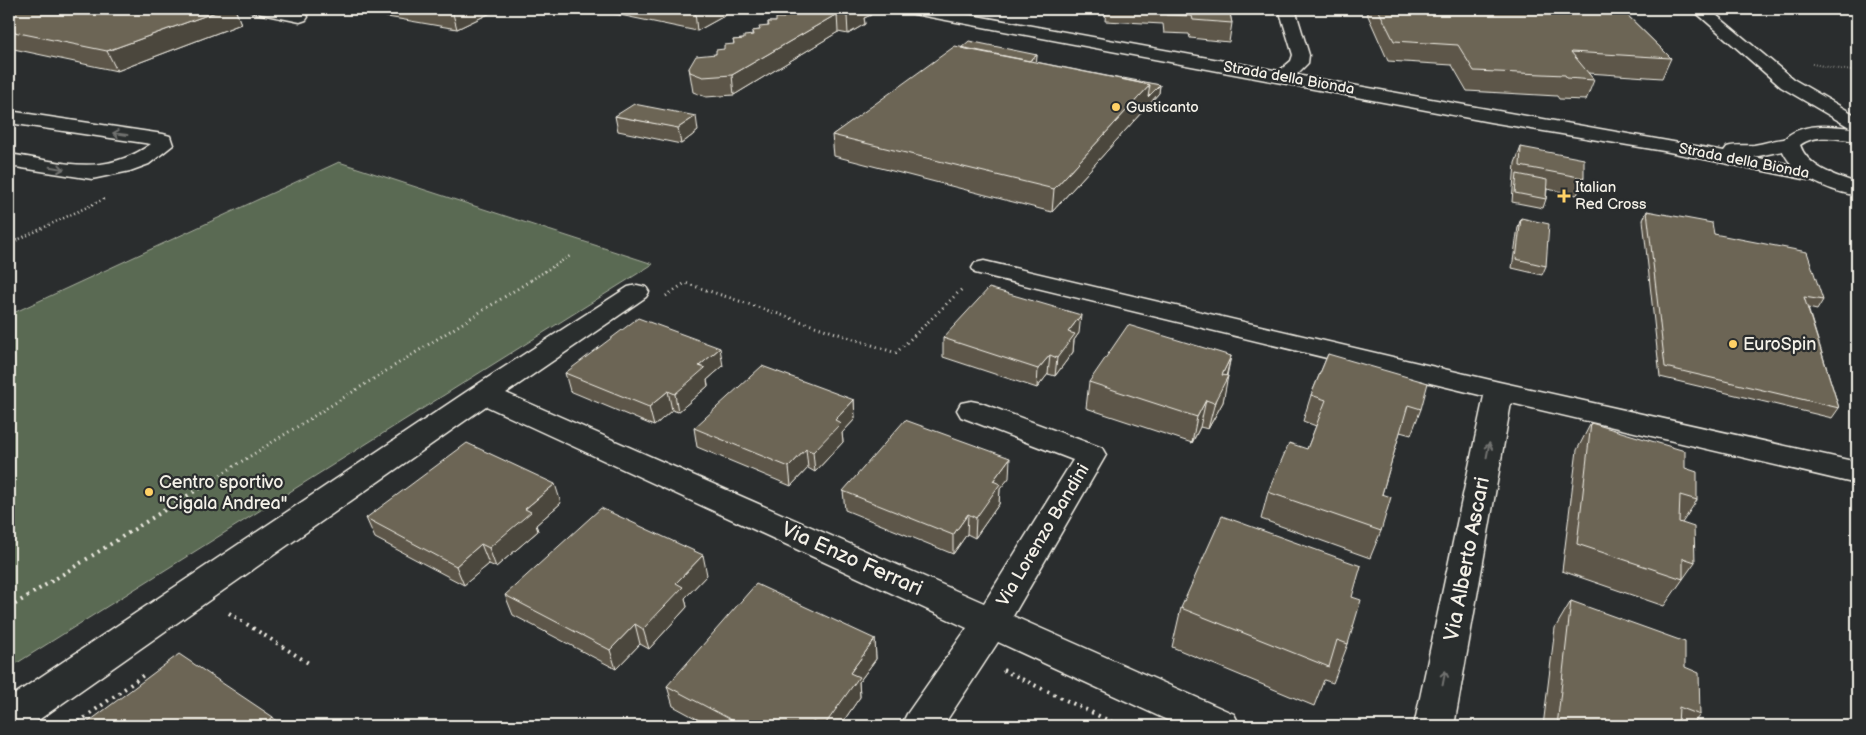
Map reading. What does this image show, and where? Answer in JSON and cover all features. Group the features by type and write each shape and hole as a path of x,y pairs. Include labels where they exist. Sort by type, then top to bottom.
{"street":[{"path":"257,9 300,17"},
{"name":"Strada della Bionda","path":"914,9 1282,78 1664,145 1824,178"},
{"path":"1282,78 1299,63 1301,55 1287,9"},
{"path":"1700,9 1787,83 1857,124"},
{"path":"1787,83 1808,112 1818,133"},
{"path":"9,160 92,174 123,167 142,160 163,145 163,140 10,118"},
{"name":"Strada della Bionda","path":"1664,145 1753,151 1790,144 1795,138 1804,135 1818,133 1857,135"},
{"path":"1790,144 1791,154 1803,165 1824,178 1857,190"},
{"path":"984,268 1499,392 1857,473"},
{"path":"9,719 482,394 651,294"},
{"name":"Via Alberto Ascari","path":"1434,726 1499,392"},
{"name":"Via Enzo Ferrari","path":"482,394 523,410 1220,726"},
{"name":"Via Lorenzo Bandini","path":"971,410 1091,455 991,622"},
{"path":"921,726 991,622"}],"path":[{"path":"9,608 570,256"},
{"path":"651,294 685,283 896,353 984,268"},
{"path":"236,607 228,613 310,664"}],"green space":[{"name":"Centro sportivo \"Cigala Andrea\"","path":"339,162 653,264 9,668 9,315"}],"building":[{"path":"9,9 224,9 107,51 9,31"},
{"path":"678,9 701,9 695,12"},
{"path":"859,9 847,16 837,14 732,75 703,77 690,72 689,68 696,56 716,54 716,50 724,49 724,45 734,44 733,40 744,39 744,36 753,35 752,31 760,30 759,27 769,26 768,22 776,22 776,18 784,18 783,14 793,13 792,10"},
{"path":"1166,9 1229,9 1232,23 1193,20 1192,16 1166,15"},
{"path":"1378,9 1621,9 1671,58 1571,52 1594,80 1567,78 1565,75 1474,71 1458,45 1394,41"},
{"path":"969,41 1037,55 1029,61 961,48"},
{"path":"955,46 1150,85 1054,189 832,135"},
{"path":"1123,78 1160,85 1148,97 1150,85"},
{"path":"634,104 696,116 678,128 615,116"},
{"path":"1521,147 1584,159 1584,178 1520,166"},
{"path":"1517,174 1547,180 1546,199 1515,193"},
{"name":"EuroSpin","path":"1647,211 1712,223 1714,234 1807,252 1823,300 1804,297 1839,408 1665,367"},
{"path":"1521,218 1549,224 1546,266 1516,259"},
{"path":"989,288 1081,315 1068,332 1075,334 1057,358 1050,355 1038,369 943,338"},
{"path":"638,318 720,348 699,366 705,368 675,394 668,391 649,407 565,373"},
{"path":"1128,325 1231,356 1222,375 1228,376 1214,403 1206,400 1197,417 1089,382"},
{"path":"1328,354 1428,383 1421,409 1408,405 1382,494 1391,497 1381,531 1268,492 1289,443 1307,449 1326,400 1311,395"},
{"path":"762,366 854,400 835,420 841,423 813,452 806,449 789,467 694,428"},
{"path":"905,420 1010,458 993,481 1000,484 976,518 968,514 953,535 843,491"},
{"path":"1591,423 1685,451 1685,468 1697,472 1697,500 1680,495 1679,522 1694,527 1695,562 1683,558 1683,579 1577,544"},
{"path":"467,443 555,484 525,509 531,512 489,548 481,544 456,566 366,518"},
{"path":"601,508 703,555 676,583 683,587 643,629 635,624 610,650 505,595"},
{"path":"1222,516 1361,566 1352,597 1361,600 1348,644 1337,640 1329,667 1181,608"},
{"path":"756,584 875,639 850,673 859,677 824,726 813,722 810,726 743,726 667,686"},
{"path":"1571,601 1685,642 1685,667 1699,673 1700,715 1679,707 1678,726 1557,726"},
{"path":"179,654 273,717 262,726 83,726"}],"place":[{"name":"Gusticanto","path":"1116,107"},
{"name":"Italian Red Cross","path":"1564,196"},
{"name":"EuroSpin","path":"1733,344"},
{"name":"Centro sportivo \"Cigala Andrea\"","path":"149,492"}]}
